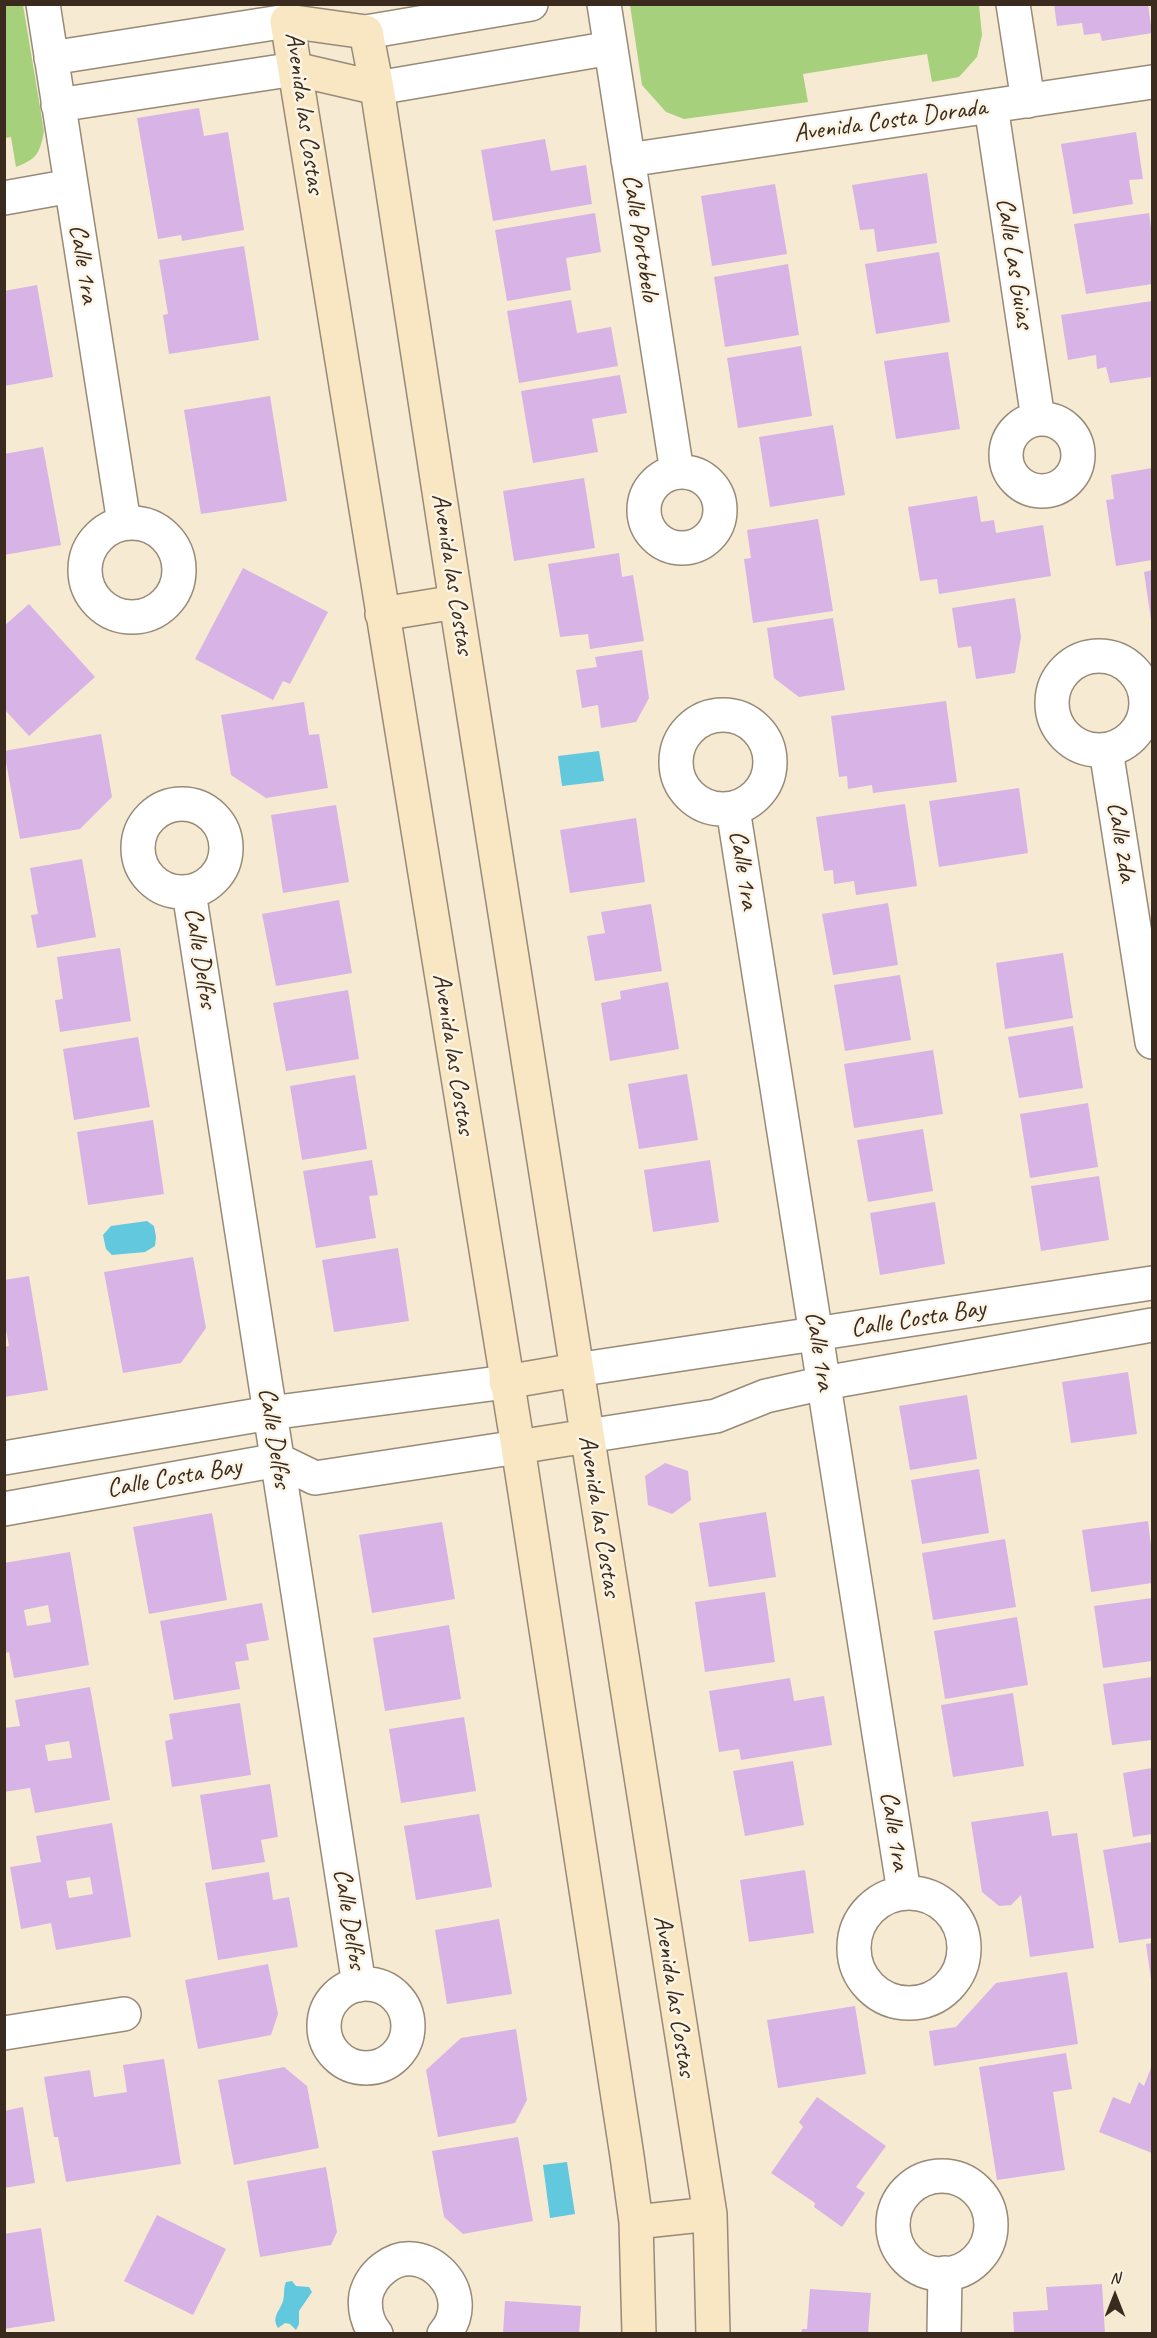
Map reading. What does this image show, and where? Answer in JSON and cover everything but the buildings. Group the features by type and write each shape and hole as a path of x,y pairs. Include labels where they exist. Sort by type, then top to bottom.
{"street":[{"name":"Calle 1ra","path":"43,4 124,523"},
{"path":"366,32 531,4"},
{"name":"Calle Portobelo","path":"604,4 677,472"},
{"path":"1013,4 1028,100"},
{"path":"51,58 287,21"},
{"name":"Avenida las Costas","path":"639,2334 636,2222 518,1447 287,21 366,32 377,88 710,2214 713,2334"},
{"path":"58,105 295,69 377,88 611,48"},
{"name":"Avenida Costa Dorada","path":"628,160 1152,82"},
{"name":"Calle Las Guias","path":"991,106 1038,419"},
{"path":"4,198 71,186"},
{"path":"382,614 456,602"},
{"name":"Calle 2da","path":"1107,750 1152,1042"},
{"name":"Calle 1ra","path":"733,809 904,1892"},
{"name":"Calle Delfos","path":"189,892 359,1985"},
{"name":"Calle Costa Bay","path":"576,1370 1152,1283"},
{"name":"Calle Costa Bay","path":"587,1437 716,1416 766,1396 824,1383 1152,1325"},
{"path":"506,1382 576,1370"},
{"name":"Calle Costa Bay","path":"4,1458 270,1413 506,1382"},
{"path":"518,1447 587,1437"},
{"name":"Calle Costa Bay","path":"4,1509 278,1460 315,1478 518,1447"},
{"path":"4,2033 124,2014"},
{"path":"636,2222 710,2214"},
{"path":"376,2334 367,2317 365,2302 368,2287 376,2274 388,2265 402,2260 418,2260 443,2273 451,2285 455,2300 454,2313 449,2328 444,2334"},
{"path":"944,2334 945,2273"}],"green space":[{"path":"5,4 23,5 44,131 41,145 33,158 16,167 11,137 5,138"},
{"path":"630,5 979,5 982,35 977,57 959,77 932,82 927,54 803,74 808,102 684,119 666,112 642,85"}],"water":[{"path":"599,751 604,781 562,786 558,756"},
{"path":"147,1221 154,1226 155,1246 145,1252 112,1255 106,1249 103,1235 111,1226"},
{"path":"567,2162 575,2214 550,2218 543,2165"},
{"path":"292,2281 296,2286 309,2287 312,2292 299,2311 299,2324 296,2330 290,2324 285,2323 278,2328 275,2321 283,2301 286,2282"}]}
